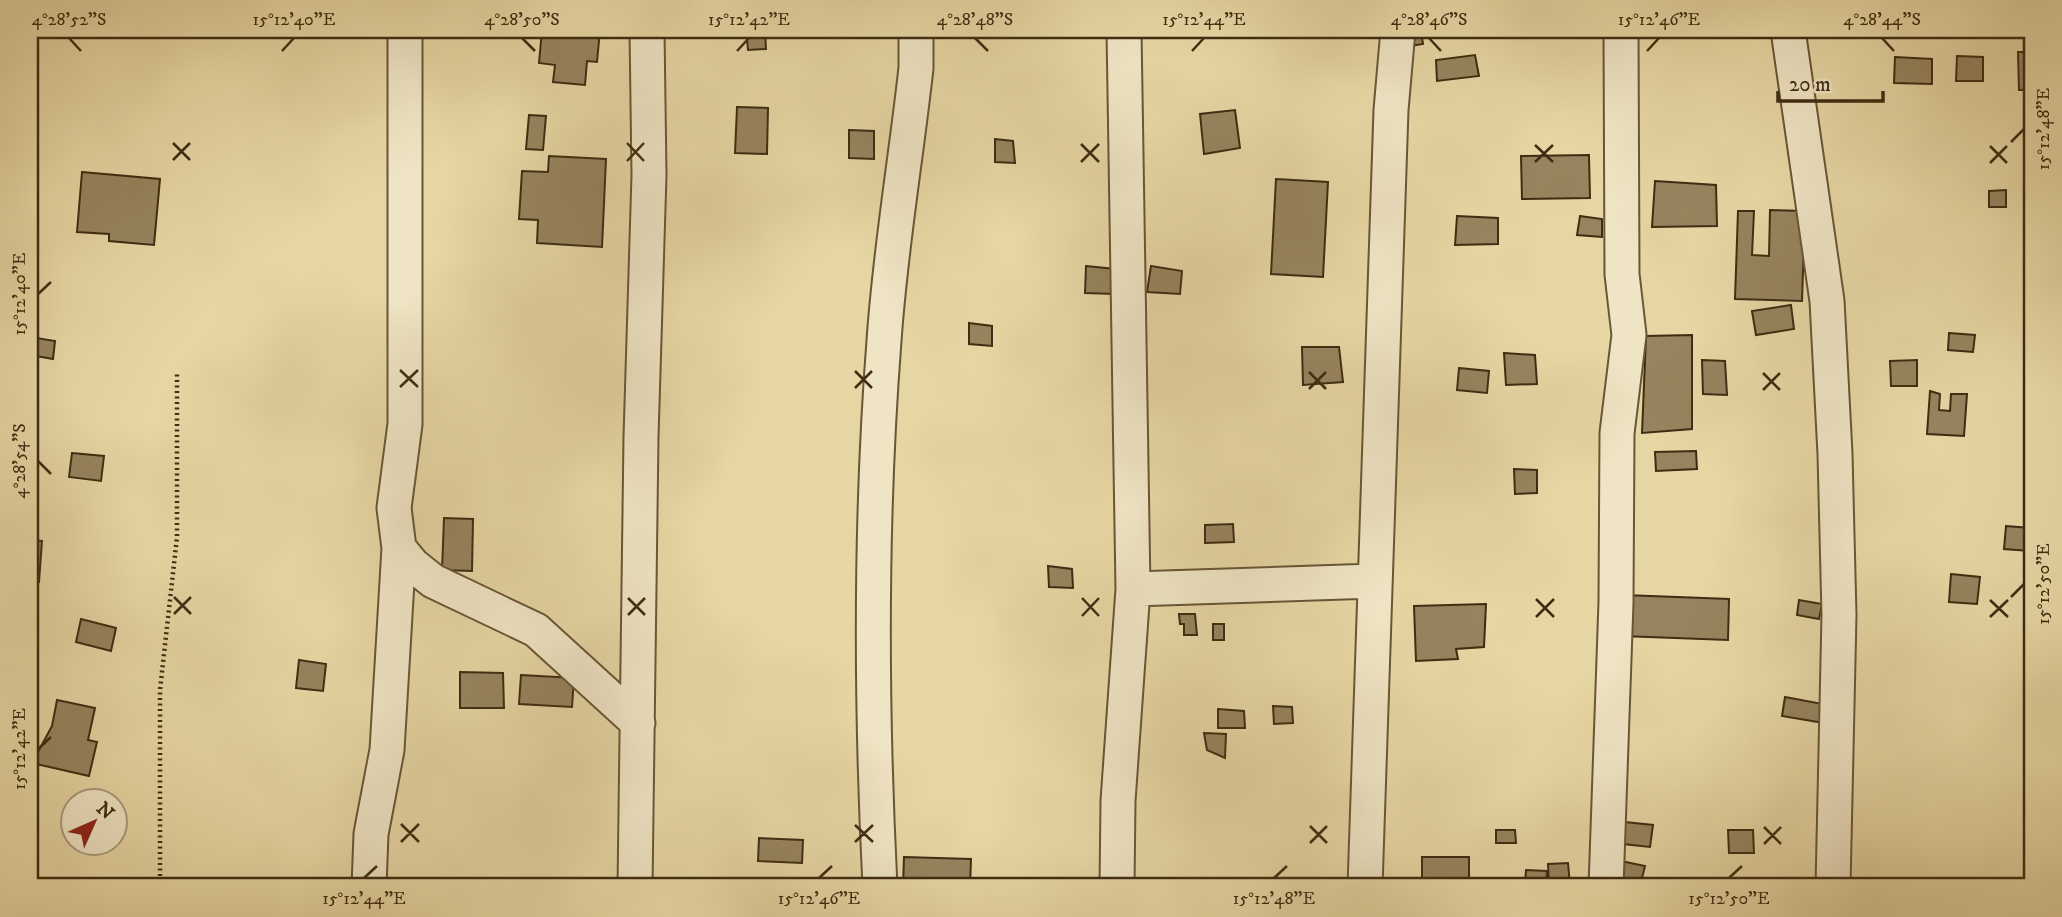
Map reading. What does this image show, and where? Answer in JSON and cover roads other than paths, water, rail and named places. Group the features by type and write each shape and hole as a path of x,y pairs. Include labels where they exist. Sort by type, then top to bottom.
{"street":[{"path":"369,887 371,834 387,750 399,548 394,508 404,424 405,30"},
{"path":"635,887 641,436 649,175 646,30"},
{"path":"880,887 876,809 877,459 884,338 916,68 916,30"},
{"path":"1117,887 1118,801 1133,589 1124,30"},
{"path":"1365,887 1391,110 1398,30"},
{"path":"1606,887 1616,602 1617,433 1629,335 1622,274 1621,30"},
{"path":"1788,30 1827,300 1835,440 1839,615 1833,887"},
{"path":"399,548 412,565 433,581 536,630 638,723"},
{"path":"1133,589 1374,581"}]}
